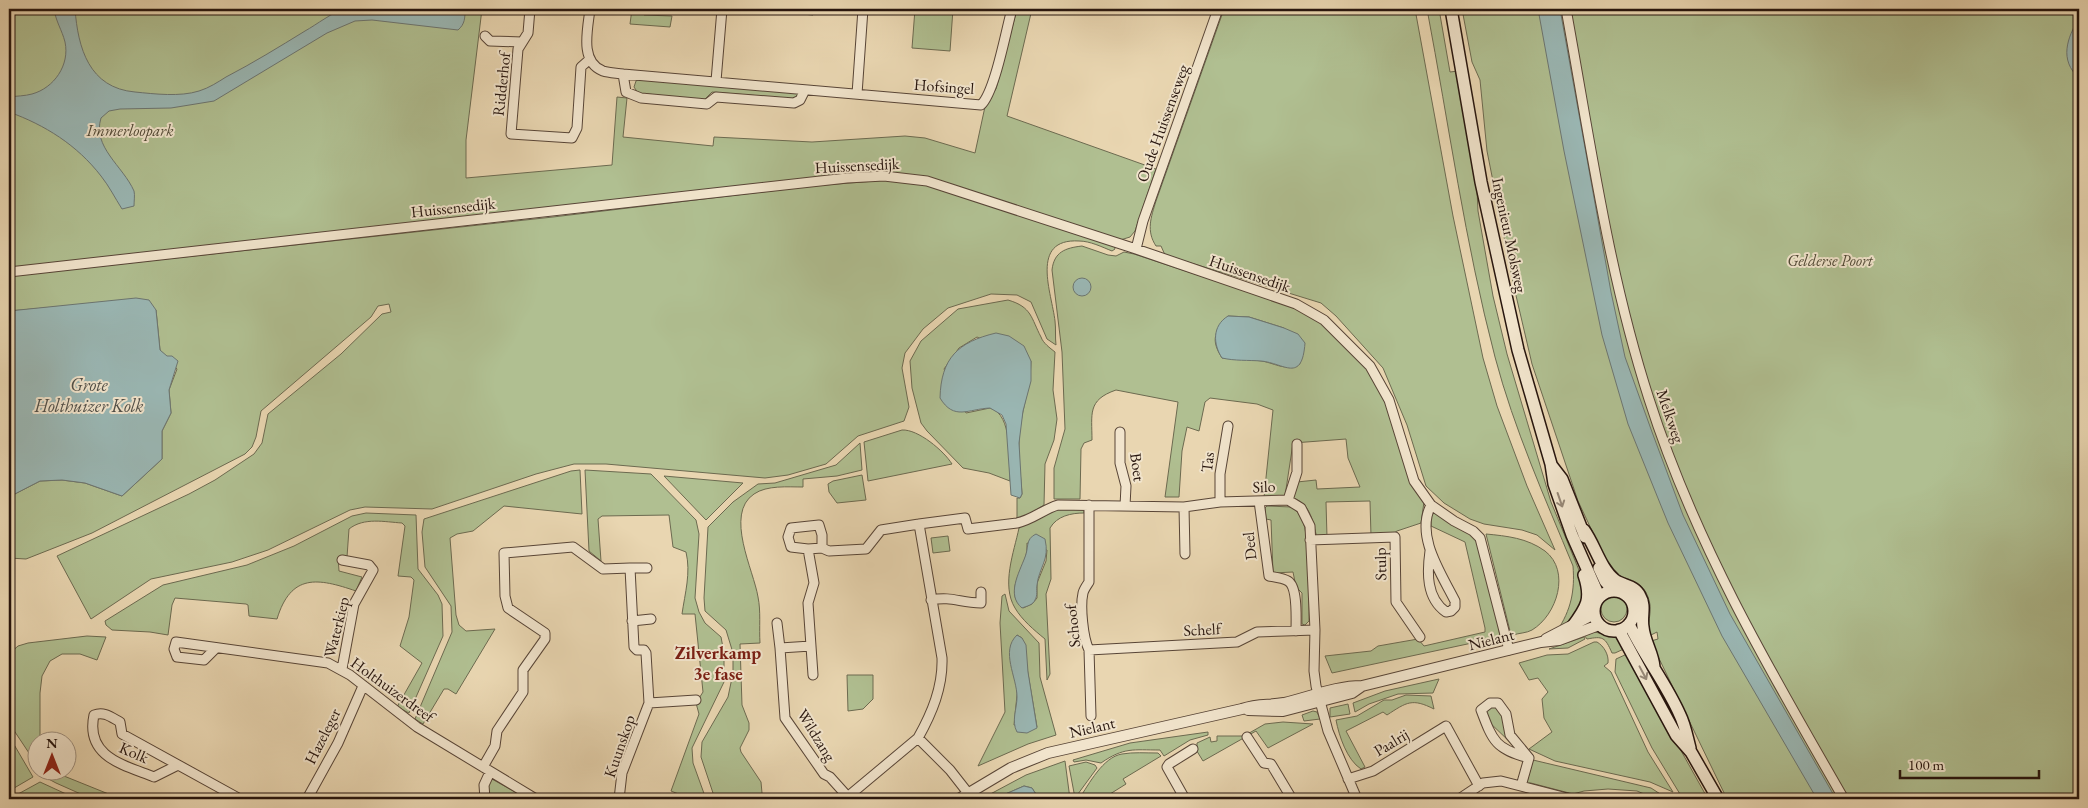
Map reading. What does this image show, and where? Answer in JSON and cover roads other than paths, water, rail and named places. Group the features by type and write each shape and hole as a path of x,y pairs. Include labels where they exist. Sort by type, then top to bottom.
{"main road":[{"name":"Ingenieur Molsweg","path":"1451,9 1481,182 1514,331 1551,464 1554,484 1572,535 1599,596"},
{"name":"Ingenieur Molsweg","path":"1551,464 1562,479 1584,530 1586,541 1605,581 1612,590"},
{"path":"1584,530 1610,575 1615,580 1630,586 1640,596 1644,609 1642,626 1653,654 1654,667"},
{"path":"1572,535 1573,545 1589,592 1586,608 1572,627"},
{"path":"1630,624 1619,630 1609,630 1600,625 1594,614 1595,602 1599,596 1612,590 1619,591 1630,599 1634,611 1630,624 1646,656 1681,715 1691,752"},
{"path":"1619,630 1676,736 1691,752 1718,799"}],"street":[{"name":"Ridderhof","path":"530,9 528,33 518,49 511,134 572,138 577,128 581,67 590,59"},
{"path":"590,9 587,44 590,59"},
{"path":"716,81 722,9"},
{"path":"857,94 863,9"},
{"name":"Hofsingel","path":"590,59 602,70 623,74 981,105 985,101 995,74 1012,9"},
{"name":"Oude Huissenseweg","path":"1136,249 1143,221 1218,9"},
{"name":"Melkweg","path":"1566,9 1619,294 1649,399 1665,446 1687,501 1729,592 1844,799"},
{"name":"Ridderhof","path":"485,36 490,41 522,42"},
{"path":"623,74 626,92 641,98 707,104 716,97 794,103 800,100 805,90"},
{"name":"Huissensedijk","path":"9,272 815,182 884,176 927,181 1136,249 1296,304 1324,320 1370,366 1389,400 1414,481 1431,505 1454,522 1473,531 1480,538 1509,650"},
{"name":"Tas","path":"1220,502 1220,474 1228,426"},
{"name":"Boet","path":"1120,432 1120,463 1126,486 1125,506"},
{"path":"1288,500 1297,472 1298,444"},
{"name":"Silo","path":"1089,505 1184,507 1220,502 1288,500 1301,508 1307,517 1310,540 1315,630 1314,671 1319,698 1334,748 1357,799"},
{"name":"Deel","path":"1259,501 1269,576 1288,580 1292,585 1295,599 1296,631"},
{"path":"822,548 822,535 819,525 791,528 788,537 791,547 829,550 866,549 881,530 965,518 968,529 1024,522 1058,505 1089,505"},
{"name":"Schoof","path":"1089,505 1089,582 1083,592 1083,611 1085,641 1089,650 1091,716"},
{"path":"1430,551 1427,571 1428,586 1441,608 1446,612 1451,611 1455,607 1455,601 1430,551 1425,528 1426,516 1431,505"},
{"path":"1184,507 1185,554"},
{"path":"846,798 918,738 925,726 938,693 942,677 942,658 919,524"},
{"name":"Stulp","path":"1310,540 1395,537 1396,602 1420,637"},
{"path":"485,799 486,770 495,746 497,731 523,692 523,670 545,639 545,633 508,608 505,596 504,553 573,547 603,569 647,568"},
{"path":"808,549 814,583 808,603 813,675"},
{"name":"Waterkiep","path":"342,560 369,565 373,570 354,604 342,669"},
{"name":"Kuunskop","path":"619,799 622,774 649,703 646,653 644,650 637,650 634,647 630,568"},
{"path":"931,600 945,597 962,602 981,603 981,592"},
{"name":"Nielant","path":"1541,642 1594,614"},
{"path":"632,620 651,619"},
{"name":"Wildzang","path":"777,623 785,718 824,774 830,777 846,798"},
{"name":"Nielant","path":"958,799 1011,768 1048,753 1242,709 1283,711 1319,698 1352,693 1362,686 1541,642 1559,640 1600,625"},
{"name":"Schelf","path":"1089,650 1237,642 1256,632 1315,630"},
{"path":"780,648 811,646"},
{"name":"Holthuizerdreef","path":"216,648 321,662 342,669 409,722 536,799"},
{"name":"Hazeleger","path":"307,799 338,743 363,686"},
{"name":"Kuunskop","path":"649,703 696,700"},
{"path":"1490,703 1498,703 1506,714 1510,735 1529,758 1507,752 1490,734 1481,710 1490,703"},
{"name":"Kolk","path":"178,765 154,777 114,761 99,747 94,738 92,727 94,715 105,714 120,722 122,734 240,799"},
{"name":"Paalrij","path":"1348,779 1373,771 1446,726 1479,786"},
{"path":"1247,737 1264,763 1271,764 1292,799"},
{"path":"918,738 950,770 968,793"},
{"path":"1185,799 1167,767 1193,749"},
{"path":"1521,786 1529,758"},
{"path":"1459,799 1484,783 1501,781 1571,799"}],"water":[{"path":"373,7 421,12 424,9 465,9 464,21 458,30 372,20 355,21 327,33 214,101 171,108 109,111 101,118 99,128 101,138 110,156 134,191 134,206 122,209 104,180 82,155 60,137 35,123 9,112 9,97 29,95 40,91 53,81 63,67 66,51 65,42 54,9 75,9 83,51 89,64 107,83 119,89 135,92 184,94 210,87 341,10"},
{"path":"1538,9 1560,9 1611,292 1625,357 1683,515 1730,614 1836,799 1817,799 1722,636 1668,523 1628,424 1602,335 1564,151"},
{"path":"2079,18 2079,78 2069,64 2067,49 2071,33"},
{"path":"1082,278 1088,281 1091,287 1088,293 1082,296 1076,293 1073,287 1076,281"},
{"name":"Grote Holthuizer Kolk","path":"136,298 149,300 156,310 160,350 178,361 169,390 171,413 162,431 162,459 122,496 85,483 62,480 40,481 9,497 9,311"},
{"path":"1228,316 1249,317 1298,334 1305,343 1300,363 1296,367 1290,368 1269,362 1222,358 1217,347 1216,336 1219,325"},
{"path":"996,333 1009,336 1024,346 1031,361 1031,381 1023,411 1019,443 1022,494 1020,498 1011,495 1006,424 1002,415 990,408 956,412 945,405 940,398 944,372 954,354 971,341"},
{"path":"1036,534 1045,539 1046,553 1038,579 1036,598 1034,602 1022,608 1017,603 1015,597 1015,584 1030,538"},
{"path":"1017,635 1022,638 1026,645 1028,672 1037,728 1027,733 1017,732 1014,724 1017,697 1010,649 1012,641"},
{"path":"1024,786 1032,788 1039,799 994,799"}],"district":[{"name":"Zilverkamp 3e fase","path":"718,663"}],"park label":[{"name":"Immerloopark","path":"130,130"},
{"name":"Gelderse Poort","path":"1830,260"}]}
